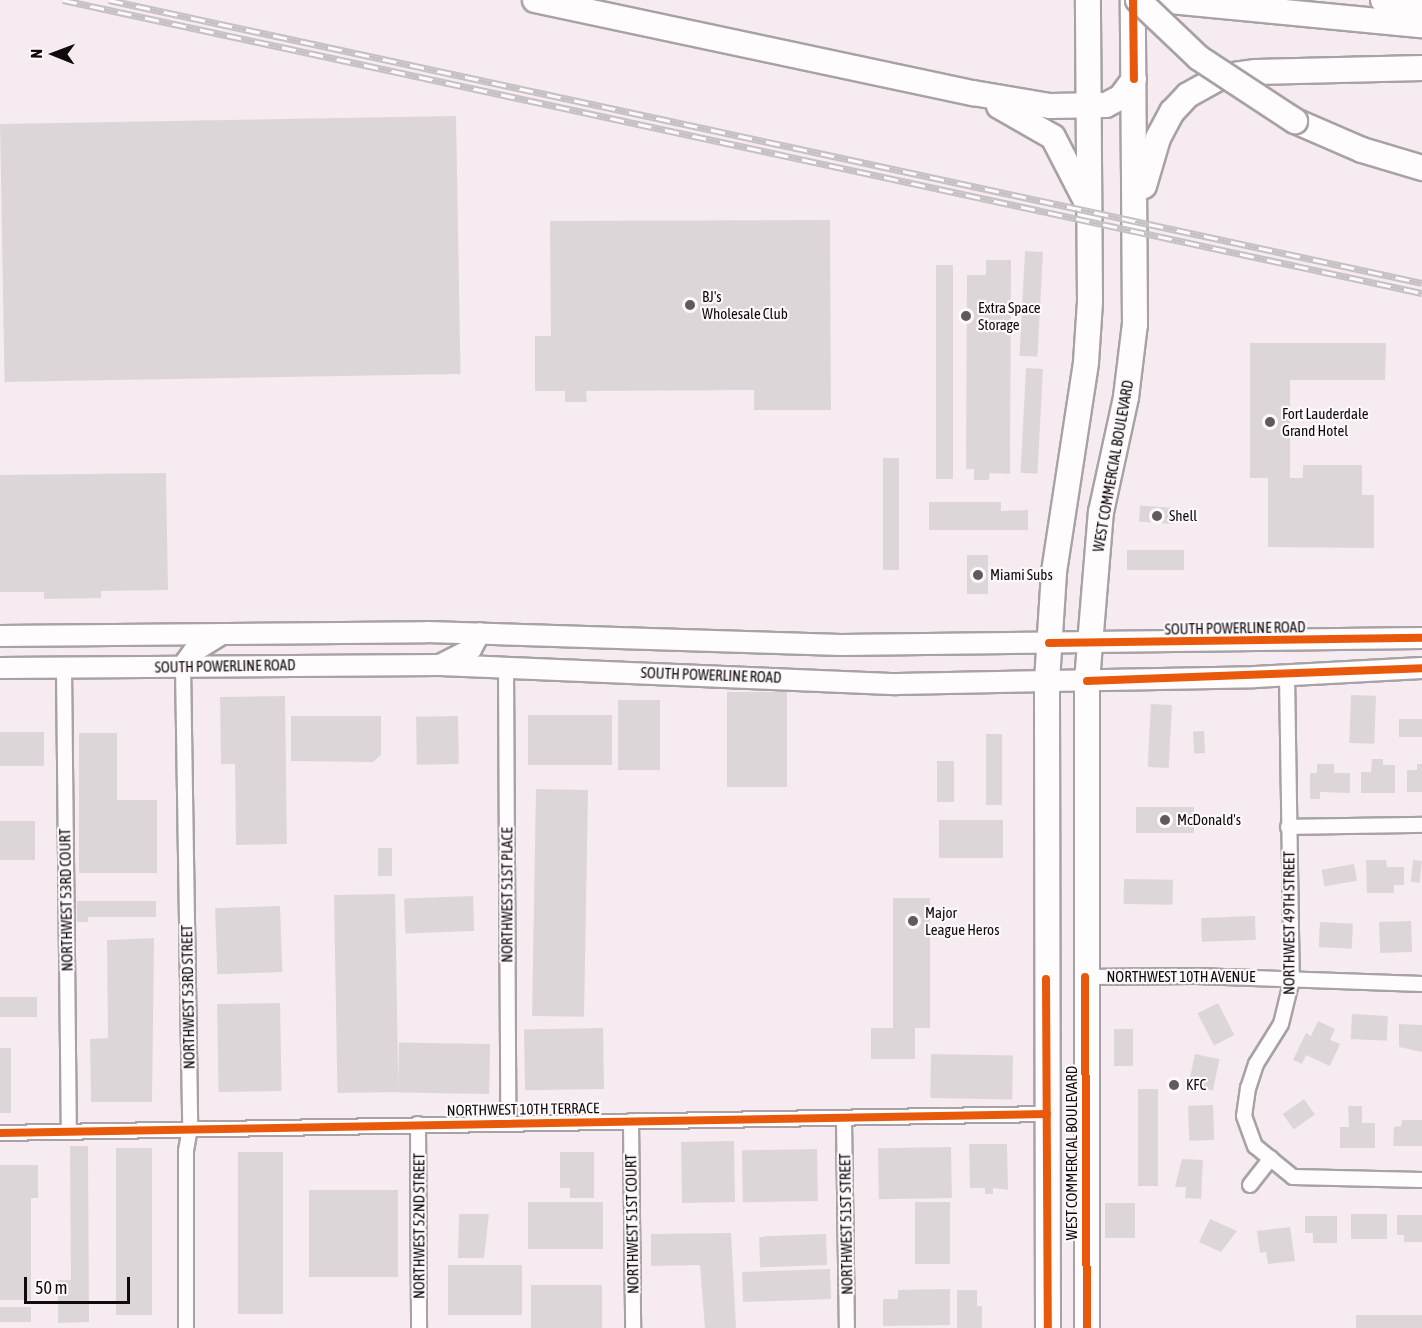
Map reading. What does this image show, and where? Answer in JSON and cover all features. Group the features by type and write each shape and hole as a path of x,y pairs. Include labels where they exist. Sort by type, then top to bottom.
{"highway":[{"path":"535,0 973,93 1090,108 1114,102 1134,79"},
{"name":"WEST COMMERCIAL BOULEVARD","path":"1048,1328 1047,681 1062,514 1086,362 1091,212 1088,0"},
{"path":"1136,0 1199,58 1295,120 1355,147 1422,168"},
{"name":"WEST COMMERCIAL BOULEVARD","path":"1087,1328 1086,681 1101,512 1133,347 1136,211 1134,79 1136,0"},
{"path":"1160,0 1422,25"},
{"path":"1383,0 1422,4"},
{"path":"1136,211 1167,120 1188,95 1212,80 1256,72 1422,68"},
{"path":"973,93 1027,119 1053,137 1091,212"},
{"path":"1048,1248 1059,1328"}],"main road":[{"path":"183,666 193,652 224,633"},
{"name":"SOUTH POWERLINE ROAD","path":"0,636 480,633 841,645 1422,638"},
{"path":"440,665 471,648 480,633"},
{"path":"506,668 513,654 536,636"},
{"name":"SOUTH POWERLINE ROAD","path":"0,669 440,665 897,684 1287,675 1422,668"}],"street":[{"name":"NORTHWEST 53RD STREET","path":"183,666 190,1128 186,1151 186,1328"},
{"name":"NORTHWEST 53RD COURT","path":"64,668 69,1131"},
{"name":"NORTHWEST 51ST PLACE","path":"506,668 508,1123"},
{"name":"NORTHWEST 49TH STREET","path":"1287,675 1292,979 1281,1024 1256,1064 1244,1116 1256,1146 1293,1177 1422,1180"},
{"path":"1288,827 1422,825"},
{"name":"NORTHWEST 10TH AVENUE","path":"1085,977 1292,979 1422,984"},
{"name":"NORTHWEST 10TH TERRACE","path":"0,1133 418,1124 844,1120 1047,1114"},
{"name":"NORTHWEST 51ST STREET","path":"844,1120 847,1328"},
{"name":"NORTHWEST 51ST COURT","path":"631,1121 633,1328"},
{"name":"NORTHWEST 52ND STREET","path":"418,1124 419,1328"},
{"path":"1250,1185 1271,1158"}],"building":[{"path":"456,116 461,374 5,382 0,124"},
{"path":"830,220 831,410 754,410 754,390 586,391 587,402 565,402 565,391 535,391 535,336 551,336 550,221"},
{"path":"1025,251 1043,252 1037,357 1020,356"},
{"path":"986,260 1011,260 1010,474 990,473 989,480 974,480 974,469 966,469 967,275 986,275"},
{"path":"936,265 953,265 953,479 936,479"},
{"name":"Fort Lauderdale Grand Hotel","path":"1250,343 1386,343 1385,380 1290,380 1290,478 1303,478 1303,465 1362,465 1362,495 1374,495 1374,548 1268,547 1268,478 1250,478"},
{"path":"1026,368 1043,369 1037,474 1021,473"},
{"path":"883,458 899,458 899,570 883,570"},
{"path":"166,473 168,590 101,591 101,598 44,599 44,592 0,592 0,475"},
{"path":"929,502 1001,502 1001,511 1028,510 1028,530 929,530"},
{"name":"Shell","path":"1140,506 1175,508 1174,524 1139,522"},
{"name":"Shell","path":"1127,550 1184,550 1184,570 1127,570"},
{"path":"967,555 988,555 988,594 967,594"},
{"path":"727,692 787,692 787,787 727,787"},
{"path":"1351,695 1376,696 1374,744 1349,743"},
{"path":"285,696 287,844 236,845 235,764 221,764 220,697"},
{"path":"618,700 660,700 660,770 618,770"},
{"path":"1151,704 1172,705 1169,768 1148,767"},
{"path":"528,715 612,715 612,765 528,765"},
{"path":"291,716 381,716 381,755 373,762 291,761"},
{"path":"458,716 459,764 417,765 416,717"},
{"path":"1399,719 1422,719 1422,737 1399,737"},
{"path":"1204,731 1205,753 1194,754 1193,732"},
{"path":"0,732 44,732 44,766 0,766"},
{"path":"79,733 117,733 117,800 157,800 157,873 79,873"},
{"path":"986,734 1002,734 1002,805 986,805"},
{"path":"1372,759 1383,759 1383,765 1395,765 1395,793 1361,793 1361,772 1371,772"},
{"path":"937,761 954,761 954,802 937,802"},
{"path":"1317,764 1334,764 1334,773 1350,773 1350,793 1320,792 1320,799 1310,799 1310,773 1317,773"},
{"path":"1417,764 1422,764 1422,792 1407,792 1407,770 1417,770"},
{"path":"536,789 588,790 584,1017 532,1016"},
{"name":"McDonald's","path":"1136,807 1194,807 1194,833 1136,833"},
{"path":"939,820 1003,820 1003,858 939,858"},
{"path":"0,821 35,821 35,860 0,860"},
{"path":"378,848 392,848 392,876 378,876"},
{"path":"1366,860 1386,860 1387,867 1404,867 1404,885 1394,885 1394,893 1367,893"},
{"path":"1413,860 1422,861 1420,883 1411,882"},
{"path":"1354,864 1357,881 1324,886 1322,870"},
{"path":"1124,879 1173,880 1173,905 1124,904"},
{"path":"395,894 398,1092 337,1093 334,895"},
{"path":"473,896 474,931 405,933 404,898"},
{"path":"893,898 930,898 930,1028 915,1028 915,1059 871,1059 871,1028 893,1028"},
{"path":"77,901 156,901 156,917 88,917 88,922 77,922"},
{"path":"280,906 282,972 217,974 215,908"},
{"path":"1255,916 1256,940 1202,942 1201,918"},
{"path":"1411,921 1412,952 1380,953 1379,922"},
{"path":"1320,922 1353,924 1352,949 1319,947"},
{"path":"154,938 152,1102 91,1102 90,1039 108,1038 107,940"},
{"path":"0,997 37,997 37,1017 0,1017"},
{"path":"280,1003 282,1091 219,1092 217,1004"},
{"path":"1218,1003 1234,1035 1214,1046 1198,1013"},
{"path":"1352,1014 1388,1016 1387,1041 1351,1039"},
{"path":"1318,1021 1335,1029 1330,1040 1340,1044 1330,1066 1306,1055 1302,1064 1293,1060 1306,1033 1311,1036"},
{"path":"1399,1024 1422,1025 1422,1052 1399,1047"},
{"path":"603,1028 604,1089 525,1090 524,1029"},
{"path":"1114,1029 1133,1029 1133,1066 1114,1066"},
{"path":"399,1042 490,1044 489,1094 398,1092"},
{"path":"0,1048 11,1048 11,1113 0,1113"},
{"path":"931,1054 1013,1055 1012,1099 930,1098"},
{"path":"1195,1054 1219,1059 1213,1090 1188,1085"},
{"path":"1138,1089 1158,1089 1158,1186 1138,1186"},
{"path":"1304,1099 1315,1115 1294,1129 1283,1114"},
{"path":"1213,1105 1214,1140 1189,1141 1188,1106"},
{"path":"1348,1106 1362,1106 1362,1123 1375,1123 1375,1148 1340,1148 1340,1127 1349,1127"},
{"path":"1402,1120 1422,1120 1422,1146 1393,1146 1394,1127 1401,1126"},
{"path":"734,1141 735,1202 682,1203 681,1142"},
{"path":"969,1144 1007,1144 1008,1190 993,1188 993,1194 985,1194 985,1188 970,1188"},
{"path":"70,1146 88,1146 89,1322 58,1323 58,1280 71,1280"},
{"path":"951,1147 952,1198 879,1199 878,1148"},
{"path":"116,1148 152,1148 152,1315 116,1315"},
{"path":"817,1149 818,1201 743,1202 742,1150"},
{"path":"238,1152 283,1152 283,1314 238,1314"},
{"path":"560,1152 594,1152 594,1198 570,1198 570,1188 560,1188"},
{"path":"1182,1159 1203,1160 1201,1199 1185,1198 1186,1187 1175,1187"},
{"path":"0,1165 38,1165 38,1198 31,1198 31,1300 0,1300"},
{"path":"309,1190 398,1190 398,1277 309,1277"},
{"path":"528,1202 603,1202 603,1249 528,1249"},
{"path":"915,1202 950,1202 950,1264 915,1264"},
{"path":"1105,1203 1135,1203 1135,1238 1105,1238"},
{"path":"459,1214 489,1214 484,1258 458,1258"},
{"path":"1351,1214 1387,1214 1387,1239 1351,1239"},
{"path":"1397,1215 1422,1215 1422,1242 1404,1242 1404,1235 1397,1235"},
{"path":"1305,1216 1337,1216 1337,1243 1313,1243 1313,1233 1305,1233"},
{"path":"1210,1219 1237,1231 1221,1252 1199,1242"},
{"path":"1290,1227 1295,1261 1268,1264 1266,1252 1260,1253 1257,1231"},
{"path":"731,1233 736,1328 705,1328 700,1265 651,1266 651,1234"},
{"path":"826,1234 827,1265 760,1267 759,1236"},
{"path":"448,1265 522,1265 522,1315 448,1315"},
{"path":"830,1269 831,1299 743,1302 742,1272"},
{"path":"531,1285 602,1285 602,1328 531,1328"},
{"path":"950,1289 950,1325 883,1326 883,1299 898,1299 898,1290"},
{"path":"957,1290 977,1290 977,1306 982,1306 982,1328 957,1328"},
{"path":"0,1307 31,1307 31,1322 0,1322"},
{"path":"1356,1315 1422,1315 1422,1328 1356,1328"}],"railway":[{"path":"63,0 1422,293"},
{"path":"109,0 1422,283"}],"cycle path":[{"path":"1133,0 1134,79"},
{"path":"1049,643 1422,638"},
{"path":"1087,681 1422,668"},
{"path":"1085,977 1087,1328"},
{"path":"1046,979 1048,1328"},
{"path":"0,1133 1047,1114"}],"place":[{"name":"BJ's Wholesale Club","path":"690,305"},
{"name":"Extra Space Storage","path":"966,316"},
{"name":"Fort Lauderdale Grand Hotel","path":"1270,422"},
{"name":"Shell","path":"1157,516"},
{"name":"Miami Subs","path":"978,575"},
{"name":"McDonald's","path":"1165,820"},
{"name":"Major League Heros","path":"913,921"},
{"name":"KFC","path":"1174,1085"}]}
